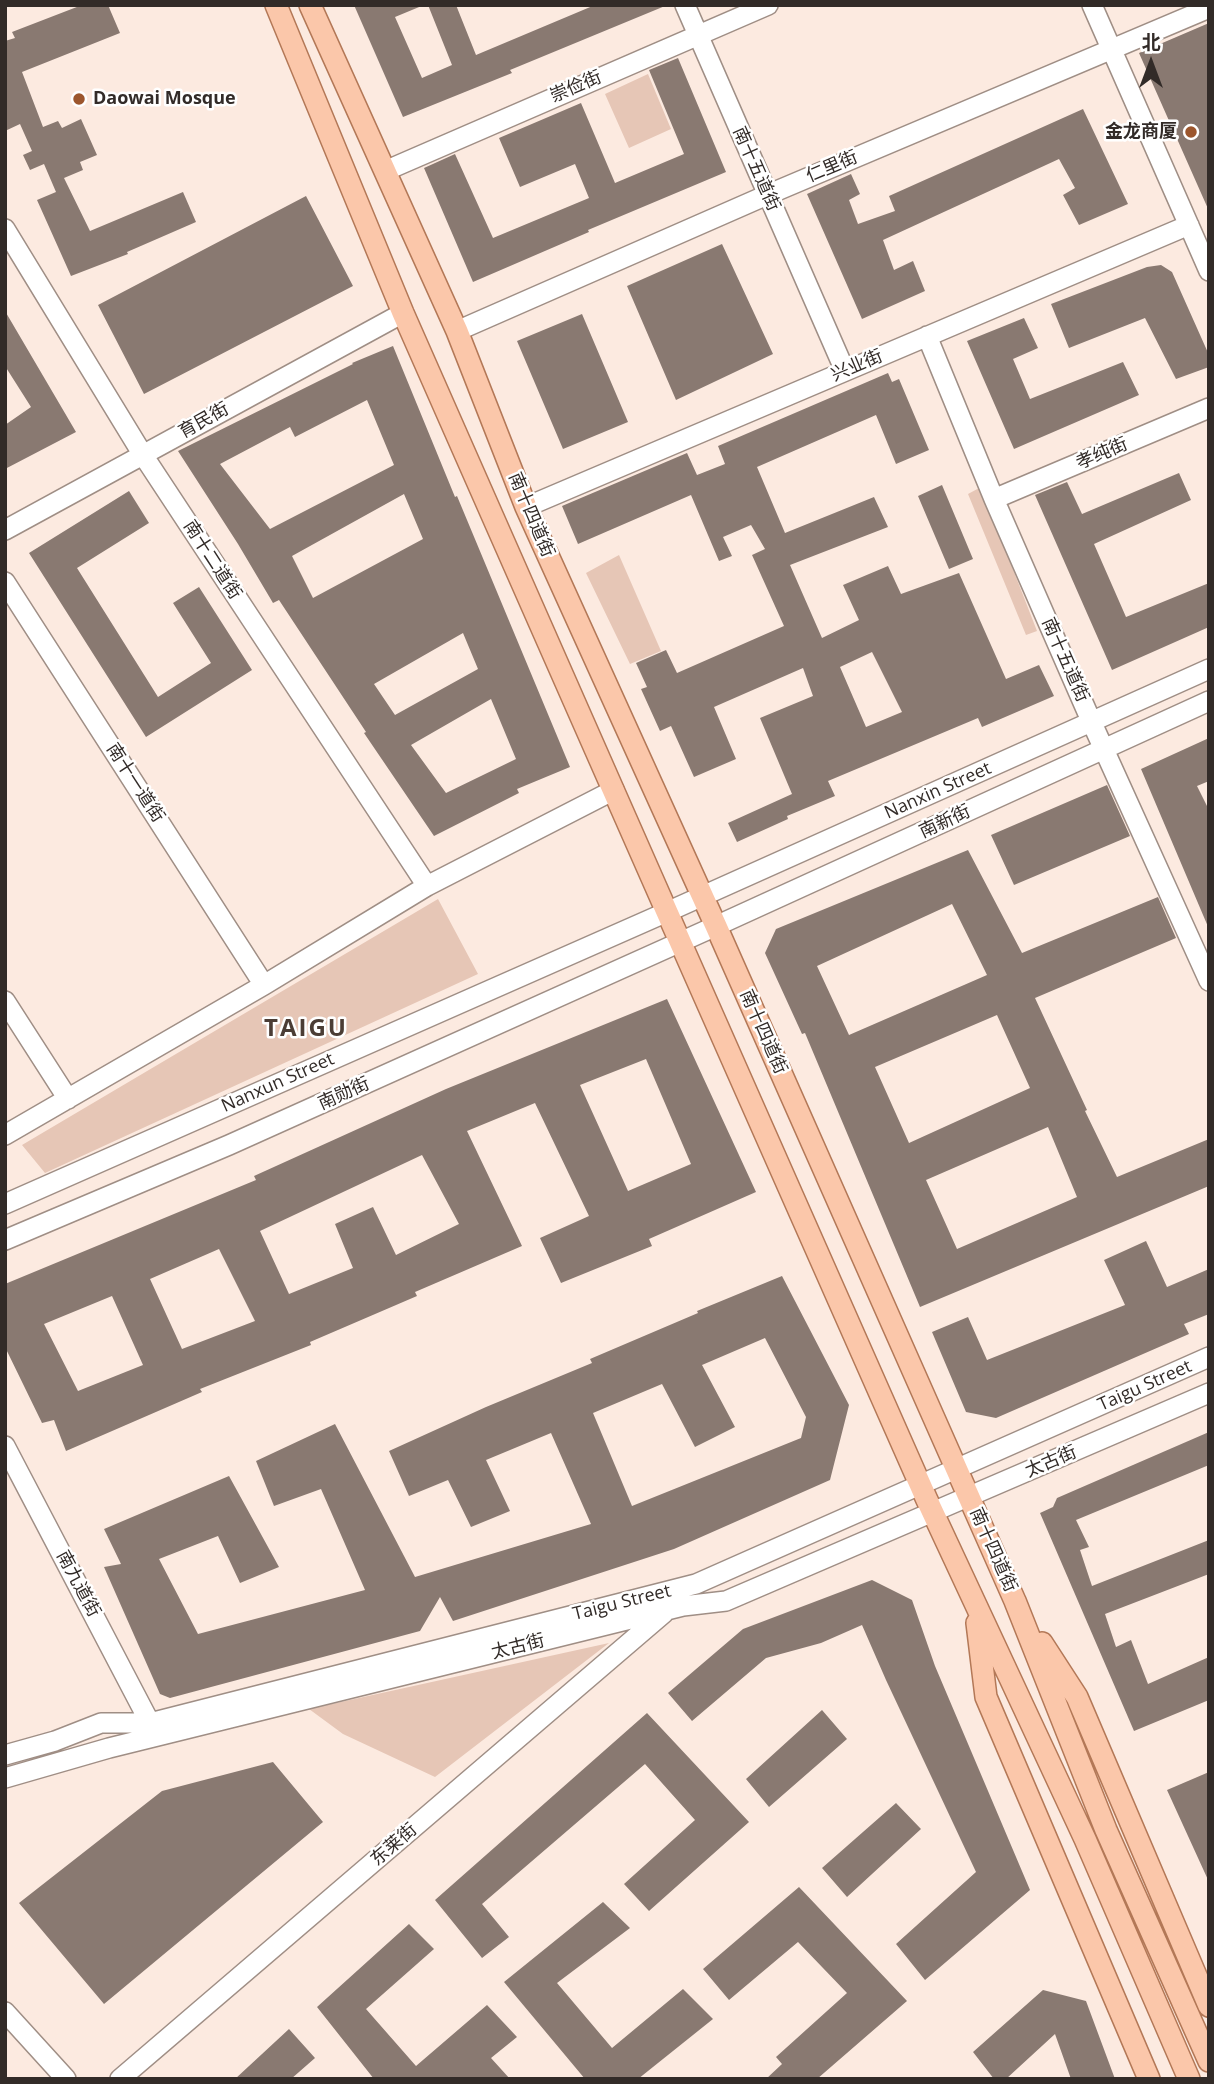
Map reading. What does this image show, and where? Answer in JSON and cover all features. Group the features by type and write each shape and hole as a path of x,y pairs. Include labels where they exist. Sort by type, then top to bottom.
{"main road":[{"path":"276,5 403,313 680,943 920,1485 1084,1839 1189,2079"},
{"name":"南十四道街","path":"311,5 457,331 526,507 703,896 1015,1601 1106,1830 1209,2061"},
{"path":"1015,1601 1077,1697 1209,2006"},
{"path":"974,1604 986,1697 1149,2079"}],"street":[{"name":"南十五道街","path":"685,5 845,371"},
{"name":"崇俭街","path":"384,171 768,5"},
{"path":"1093,5 1209,271"},
{"name":"仁里街","path":"457,331 767,195 1209,8"},
{"name":"兴业街","path":"526,507 1189,225"},
{"name":"南十二道街","path":"5,229 143,455 427,886"},
{"name":"育民街","path":"5,530 403,313"},
{"name":"南十五道街","path":"927,336 994,499 1209,981"},
{"name":"孝纯街","path":"994,499 1209,408"},
{"name":"南十一道街","path":"5,582 264,985"},
{"name":"Nanxin Street","path":"667,912 1209,669"},
{"name":"南新街","path":"680,943 1209,701"},
{"path":"5,1135 264,985 427,886 614,790"},
{"name":"Nanxun Street","path":"5,1204 667,912"},
{"name":"南勋街","path":"5,1240 229,1145 680,943"},
{"path":"5,1001 68,1099"},
{"name":"Taigu Street","path":"5,1755 101,1723 150,1723 696,1584 1209,1357"},
{"name":"太古街","path":"5,1778 109,1748 667,1610 726,1601 1209,1393"},
{"name":"南九道街","path":"5,1446 150,1723"},
{"name":"东莱街","path":"120,2079 667,1610"},
{"path":"5,2012 66,2079"}],"shaded area":[{"path":"648,74 671,129 629,148 605,94"},
{"path":"981,487 1037,631 1026,635 968,494"},
{"path":"619,555 661,651 630,664 586,573"},
{"path":"438,899 478,974 45,1173 22,1145"},
{"path":"609,1643 435,1777 343,1734 309,1709"}],"building":[{"path":"82,5 108,5 120,33 22,72 43,127 58,121 62,128 81,119 97,155 80,162 83,170 64,178 90,231 183,192 196,222 127,252 128,254 71,276 37,200 56,192 44,164 30,170 23,155 32,151 20,124 5,131 5,41 15,38 12,32"},
{"path":"354,5 424,5 395,17 422,78 452,65 428,5 456,5 476,55 595,5 665,6 403,117"},
{"name":"金龙商厦","path":"1209,23 1209,211 1139,53"},
{"path":"678,58 726,172 473,282 424,168 455,154 493,238 589,198 575,164 520,187 499,138 581,103 615,183 684,154 649,70"},
{"path":"1083,109 1128,204 1079,225 1063,195 1075,188 1059,159 883,240 894,270 913,261 925,291 862,319 807,194 851,174 860,194 849,200 858,224 895,211 889,196"},
{"path":"306,196 353,286 144,394 98,305"},
{"path":"722,244 773,354 676,400 627,286"},
{"path":"1161,265 1172,272 1209,355 1209,367 1176,379 1145,318 1069,348 1051,304 1147,267"},
{"path":"5,311 76,432 5,469 5,425 31,407 5,366"},
{"path":"582,314 628,422 563,449 517,341"},
{"path":"1024,318 1038,348 1013,359 1030,399 1123,362 1139,395 1014,449 967,341"},
{"path":"393,346 570,767 517,789 519,793 434,836 279,600 273,603 178,451 352,363","holes":["367,400 394,465 270,529 220,464 290,427 295,437","404,494 423,539 313,598 292,556","463,633 478,669 395,715 374,684","491,699 516,759 446,793 411,745"]},
{"path":"888,373 892,382 899,379 929,450 896,464 876,415 757,467 785,533 874,497 888,527 790,565 822,638 859,620 843,585 888,566 901,594 959,573 1006,679 1039,665 1054,696 982,727 978,718 828,781 835,796 787,816 788,819 737,842 728,823 792,794 760,718 813,696 803,668 714,707 736,759 694,777 671,726 660,731 641,689 647,687 636,663 666,650 677,673 784,626 752,555 765,549 751,525 723,537 732,556 719,561 691,495 578,544 562,506 687,453 697,475 725,464 718,446","holes":["872,652 902,712 866,727 840,667"]},
{"path":"1179,473 1191,500 1094,544 1126,617 1209,583 1209,627 1112,670 1035,495 1067,482 1082,514"},
{"path":"942,485 973,559 949,569 918,496"},
{"path":"129,491 149,523 77,568 158,697 211,663 173,603 199,587 252,670 146,737 29,553"},
{"path":"1209,738 1209,781 1197,786 1209,810 1209,929 1141,769"},
{"path":"1107,785 1130,836 1014,885 991,835"},
{"path":"968,850 1022,953 1158,897 1176,938 1035,998 1117,1177 1209,1139 1209,1186 920,1307 805,1033 802,1034 765,953 776,929","holes":["952,904 987,975 849,1035 817,966","997,1015 1030,1088 909,1143 875,1067","1048,1127 1077,1197 957,1249 926,1180"]},
{"path":"667,999 756,1192 649,1239 652,1246 561,1283 540,1238 589,1216 535,1103 467,1131 522,1246 415,1292 417,1296 310,1342 311,1345 200,1389 202,1392 66,1451 54,1420 42,1423 5,1347 5,1284 256,1180 254,1176 446,1089","holes":["646,1059 691,1164 628,1191 580,1085","422,1155 459,1224 396,1255 373,1207 335,1224 353,1268 289,1294 260,1231","219,1249 255,1321 182,1349 150,1279","112,1296 143,1365 78,1391 44,1324"]},
{"path":"1146,1241 1167,1287 1209,1269 1209,1314 1184,1324 1189,1334 996,1418 966,1412 932,1332 968,1317 987,1360 1125,1305 1104,1260"},
{"path":"782,1276 849,1405 830,1480 674,1549 453,1621 440,1597 420,1631 170,1698 160,1694 104,1567 121,1564 104,1529 229,1476 279,1567 240,1583 218,1536 159,1559 198,1634 365,1590 321,1489 274,1506 256,1461 335,1424 415,1577 591,1524 551,1433 486,1460 510,1511 471,1527 448,1480 409,1496 389,1451 592,1363 590,1359 698,1313 697,1311","holes":["765,1338 806,1417 801,1438 632,1506 593,1413 662,1384 695,1447 735,1427 702,1365"]},
{"path":"1209,1432 1209,1465 1076,1520 1089,1547 1080,1550 1092,1586 1209,1540 1209,1574 1105,1614 1116,1647 1131,1640 1148,1684 1209,1657 1209,1700 1134,1731 1040,1513 1053,1507 1057,1498"},
{"path":"872,1580 912,1600 935,1666 1030,1890 925,1980 896,1944 976,1872 862,1625 821,1643 766,1658 692,1721 668,1693 743,1629"},
{"path":"822,1710 847,1739 769,1807 746,1779"},
{"path":"647,1713 749,1822 649,1911 624,1884 695,1820 645,1764 482,1904 509,1937 482,1958 435,1900"},
{"path":"273,1762 323,1822 104,2004 19,1903 162,1791"},
{"path":"1209,1772 1209,1882 1167,1790"},
{"path":"896,1803 921,1829 847,1897 822,1868"},
{"path":"799,1887 907,2001 817,2079 766,2079 782,2064 776,2057 847,1993 798,1942 729,2000 703,1969"},
{"path":"603,1902 630,1928 557,1983 612,2048 683,1989 713,2019 638,2079 585,2079 504,1982"},
{"path":"409,1924 434,1949 366,2009 416,2066 487,2005 517,2037 491,2058 510,2079 374,2079 317,2007"},
{"path":"1043,1990 1086,2001 1115,2079 1071,2079 1055,2034 1006,2079 994,2079 973,2052"},
{"path":"289,2029 315,2058 291,2079 235,2079"}],"place":[{"name":"Daowai Mosque","path":"79,99"},
{"name":"金龙商厦","path":"1191,132"}],"district":[{"name":"TAIGU","path":"306,1029"}]}
